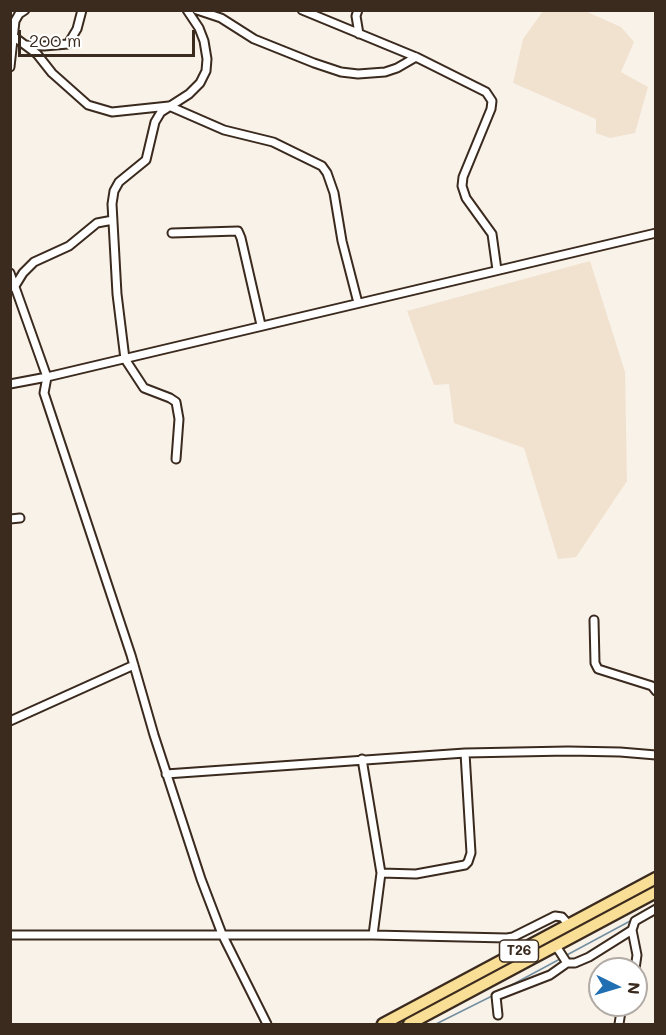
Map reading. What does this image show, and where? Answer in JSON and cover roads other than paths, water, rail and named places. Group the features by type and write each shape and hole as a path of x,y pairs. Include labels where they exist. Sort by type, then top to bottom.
{"highway":[{"name":"T26","path":"383,1024 656,878"},
{"name":"T26","path":"409,1024 656,892"}],"street":[{"path":"10,67 13,21 25,10"},
{"path":"26,45 68,44 77,29 82,10"},
{"path":"176,459 179,419 176,402 144,388 125,359 117,294 112,220 114,191 120,182 146,160 155,122 161,112 189,94 200,83 206,71 204,41 199,28 187,10"},
{"path":"197,10 221,18 254,39 341,72 365,74 385,72 416,57"},
{"path":"302,10 416,57 486,92 492,101 491,109 463,177 462,186 466,198 492,234 497,270"},
{"path":"358,10 356,16 359,34"},
{"path":"13,36 38,54 52,73 88,105 112,111 169,106 224,130 273,142 322,166 334,193 342,241 358,303"},
{"path":"13,287 34,262 69,246 97,223 112,220"},
{"path":"172,233 234,230 240,233 261,325"},
{"path":"10,384 125,359 656,233"},
{"path":"10,273 13,287 47,377 44,393 134,665 166,774 201,879 222,934 267,1024"},
{"path":"10,519 20,518"},
{"path":"594,620 595,663 598,669 651,686 656,691"},
{"path":"10,721 134,665"},
{"path":"166,774 465,753 568,751 656,755"},
{"path":"381,873 416,874 465,865 468,862 471,853 465,753"},
{"path":"362,759 381,873 373,935"},
{"path":"637,957 632,930 635,921 656,909"},
{"path":"10,935 222,934 507,938 555,916 562,917 568,925"},
{"path":"498,1015 496,996 550,975 567,963 575,963 589,957 632,930"},
{"path":"556,946 567,963"}],"waterway":[{"path":"565,956 632,920"},
{"path":"506,988 560,959"},
{"path":"436,1024 494,995"}]}
